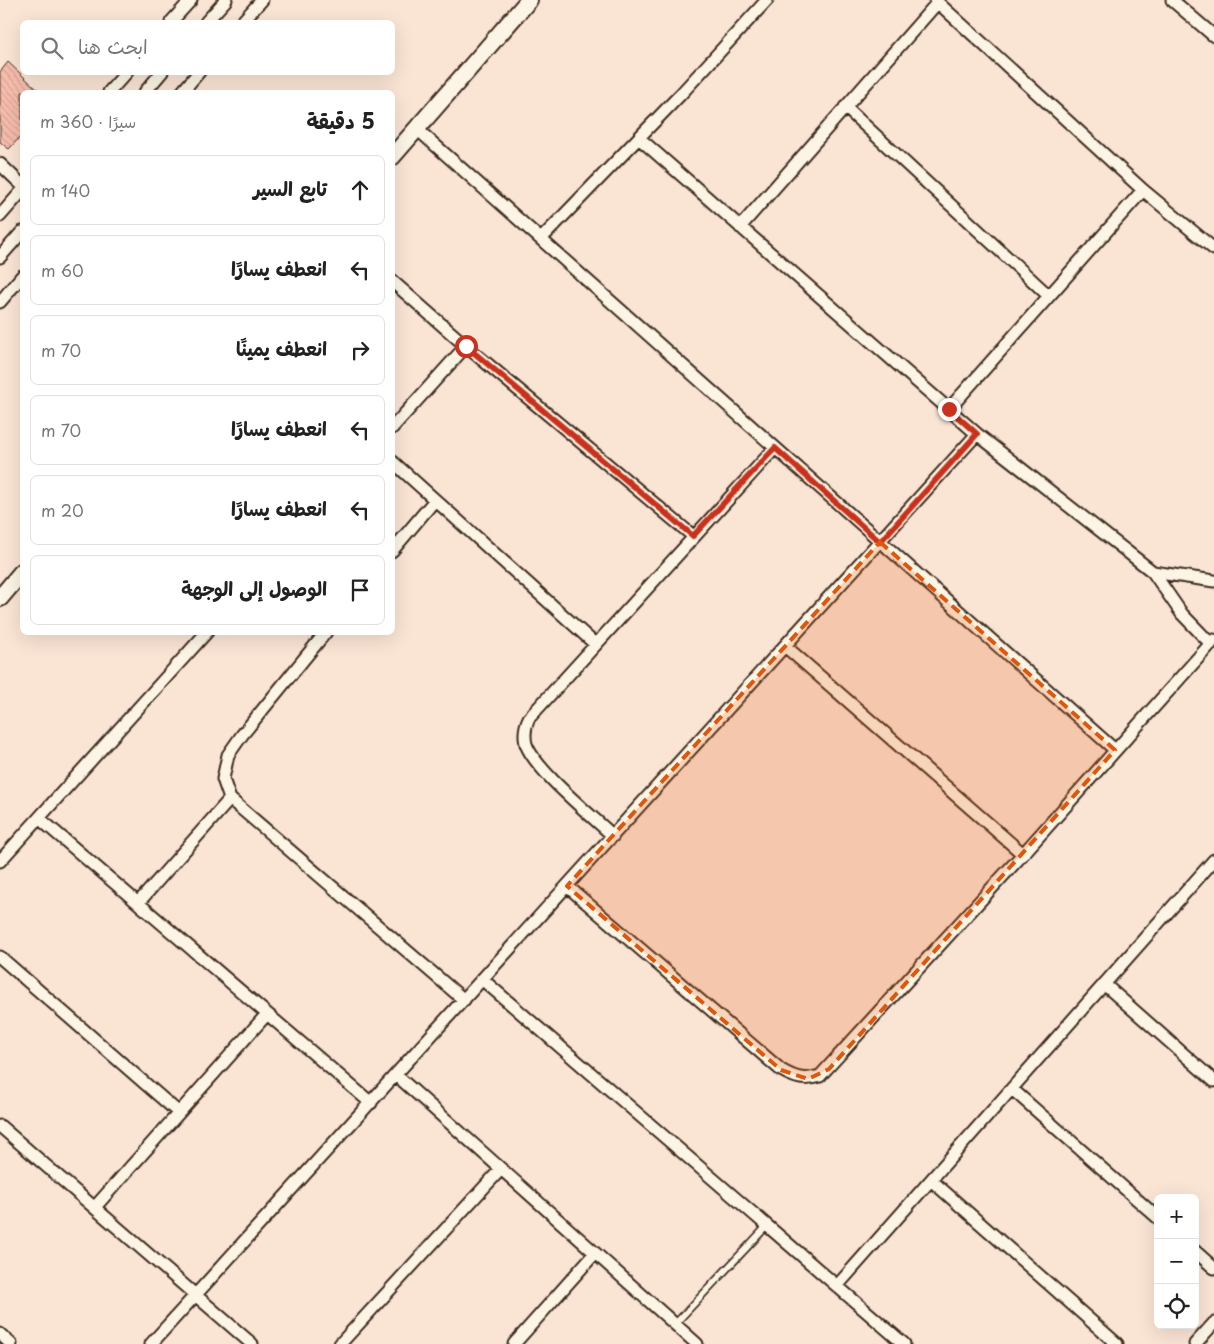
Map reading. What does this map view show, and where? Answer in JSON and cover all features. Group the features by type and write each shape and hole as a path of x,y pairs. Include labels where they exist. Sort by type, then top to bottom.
{"street":[{"path":"173,20 191,0"},
{"path":"208,20 226,0"},
{"path":"244,20 262,0"},
{"path":"395,154 529,0"},
{"path":"540,239 638,138 766,0"},
{"path":"1172,0 1214,36"},
{"path":"740,226 936,1 1143,190 1214,249"},
{"path":"108,89 124,75"},
{"path":"147,90 159,75"},
{"path":"184,90 196,75"},
{"path":"845,107 1049,296"},
{"path":"417,129 1115,750"},
{"path":"567,886 781,1070 794,1077 808,1079 820,1076 1023,854 1212,642 1182,614 1154,572 977,434 638,138"},
{"path":"0,164 20,183"},
{"path":"949,409 1143,190"},
{"path":"0,216 20,193"},
{"path":"0,257 20,234"},
{"path":"0,302 20,278"},
{"path":"395,284 466,346 693,536"},
{"path":"395,425 466,346"},
{"path":"151,1344 977,434"},
{"path":"613,836 540,766 529,750 525,737 526,724 532,712 775,448"},
{"path":"395,464 595,644"},
{"path":"395,547 434,500"},
{"path":"1154,572 1214,581"},
{"path":"0,598 20,574"},
{"path":"0,861 204,635"},
{"path":"324,635 242,735 228,755 223,779 230,799 464,1000"},
{"path":"785,646 1023,854"},
{"path":"138,903 230,799"},
{"path":"39,818 371,1103"},
{"path":"837,1286 1214,860"},
{"path":"0,957 179,1113"},
{"path":"483,980 904,1344"},
{"path":"1104,984 1214,1081"},
{"path":"95,1207 267,1014"},
{"path":"396,1075 697,1344"},
{"path":"1012,1089 1154,1214"},
{"path":"1,1130 95,1207 252,1344"},
{"path":"340,1344 501,1169"},
{"path":"931,1180 1117,1344"},
{"path":"514,1344 595,1253"},
{"path":"1199,1255 1214,1268"},
{"path":"1195,1344 1214,1323"},
{"path":"0,1334 11,1344"}],"lane":[{"path":"675,1324 767,1226"}],"highlighted area":[{"path":"880,542 1115,750 829,1069 808,1079 781,1070 567,886"}],"building":[{"path":"8,62 38,90 20,90 20,137 9,149 0,142 0,72"}],"route":[{"path":"466,346 693,536 775,448 880,542 977,434 949,409"}]}
